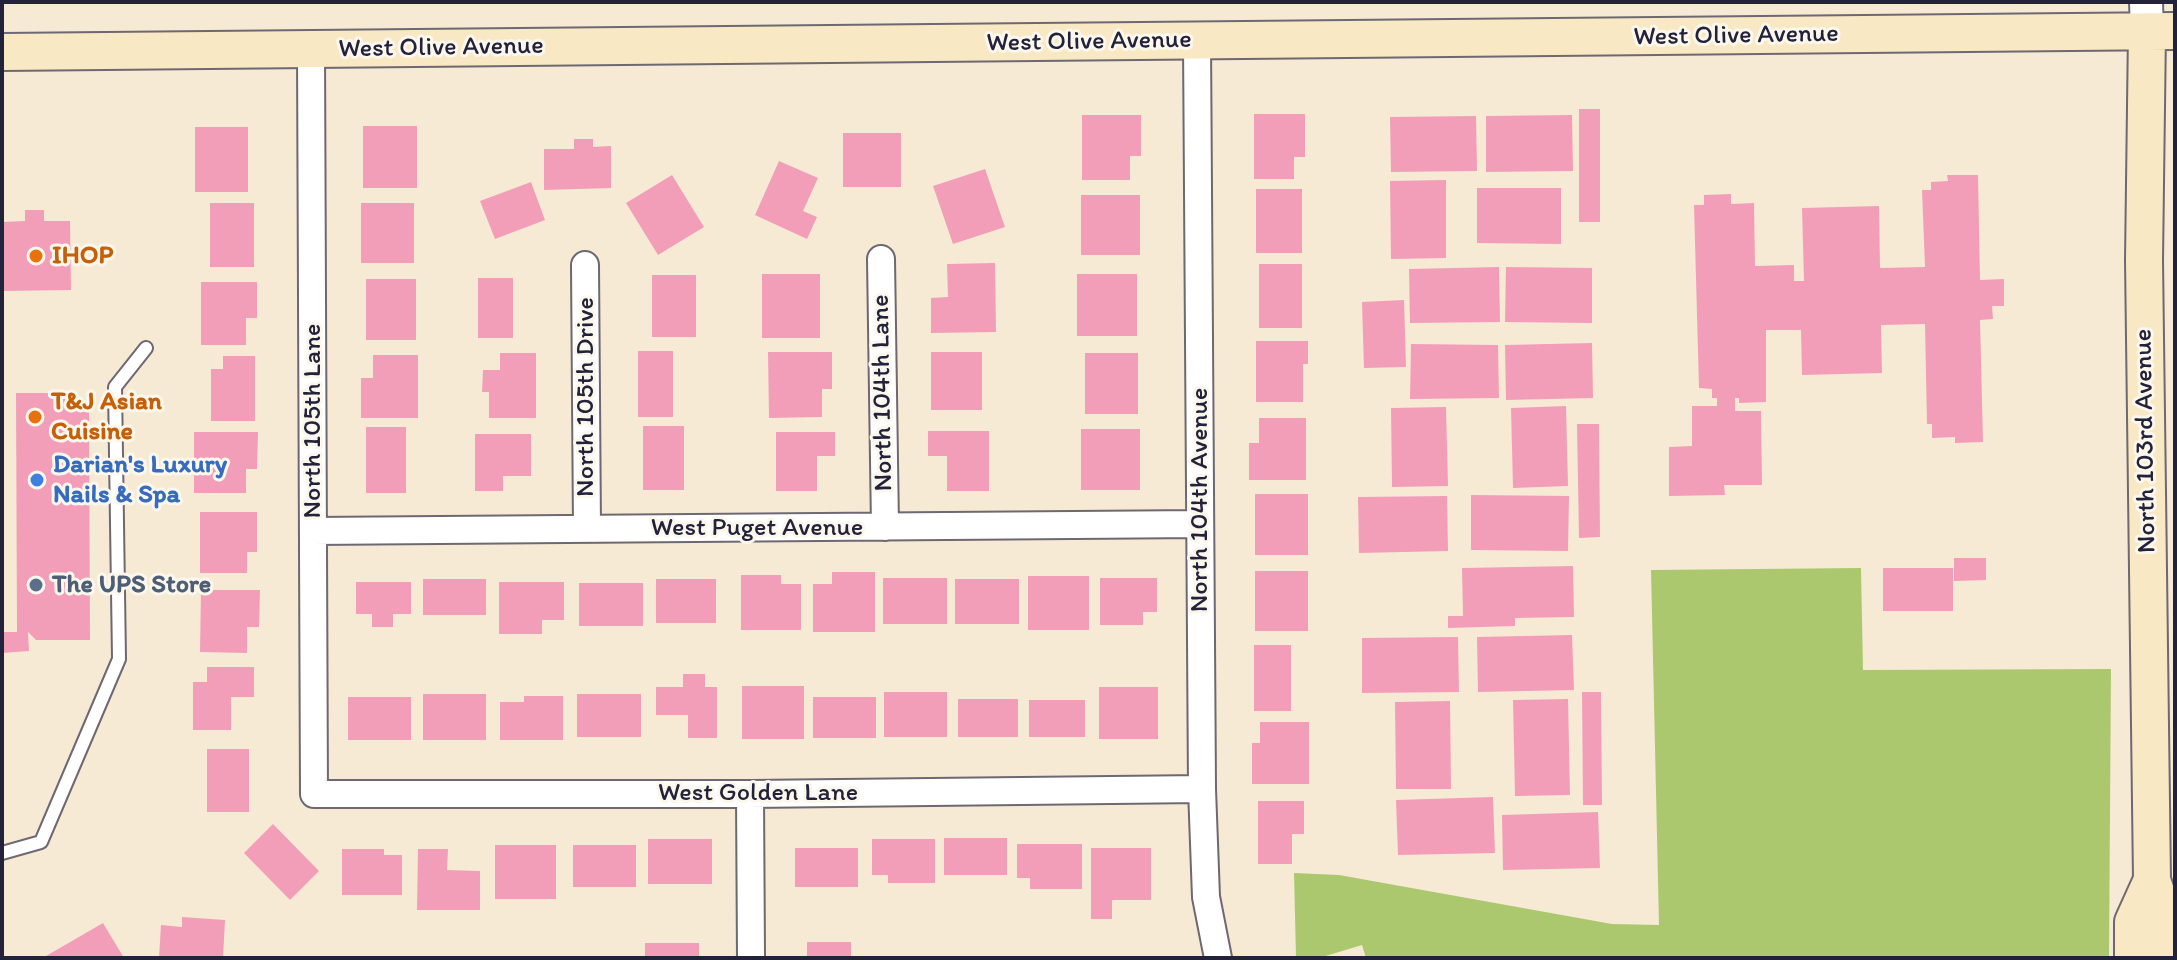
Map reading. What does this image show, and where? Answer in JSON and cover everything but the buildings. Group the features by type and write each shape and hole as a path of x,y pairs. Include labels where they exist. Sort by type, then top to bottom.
{"main road":[{"name":"West Olive Avenue","path":"2,52 1197,41 2156,21"},
{"name":"North 103rd Avenue","path":"2156,21 2144,260 2165,958"},
{"name":"North 103rd Avenue","path":"2133,958 2133,922 2163,880"}],"street":[{"name":"North 104th Avenue","path":"1197,41 1202,789 1206,897 1218,958"},
{"name":"North 105th Lane","path":"311,49 314,794"},
{"name":"North 104th Lane","path":"881,259 885,527"},
{"name":"North 105th Drive","path":"585,265 587,529"},
{"name":"West Puget Avenue","path":"313,531 1200,524"},
{"name":"West Golden Lane","path":"314,794 750,794 1202,789"},
{"path":"750,794 751,958"}],"lane":[{"path":"2,853 41,842 119,659 115,387 146,348"}],"green space":[{"path":"1861,568 1863,670 2111,669 2109,958 1366,958 1362,945 1319,958 1296,958 1294,873 1339,875 1612,924 1659,925 1651,570"}],"place":[{"name":"IHOP","path":"36,256"},
{"name":"T&J Asian Cuisine","path":"35,417"},
{"name":"Darian's Luxury Nails & Spa","path":"37,480"},
{"name":"The UPS Store","path":"36,585"}]}
